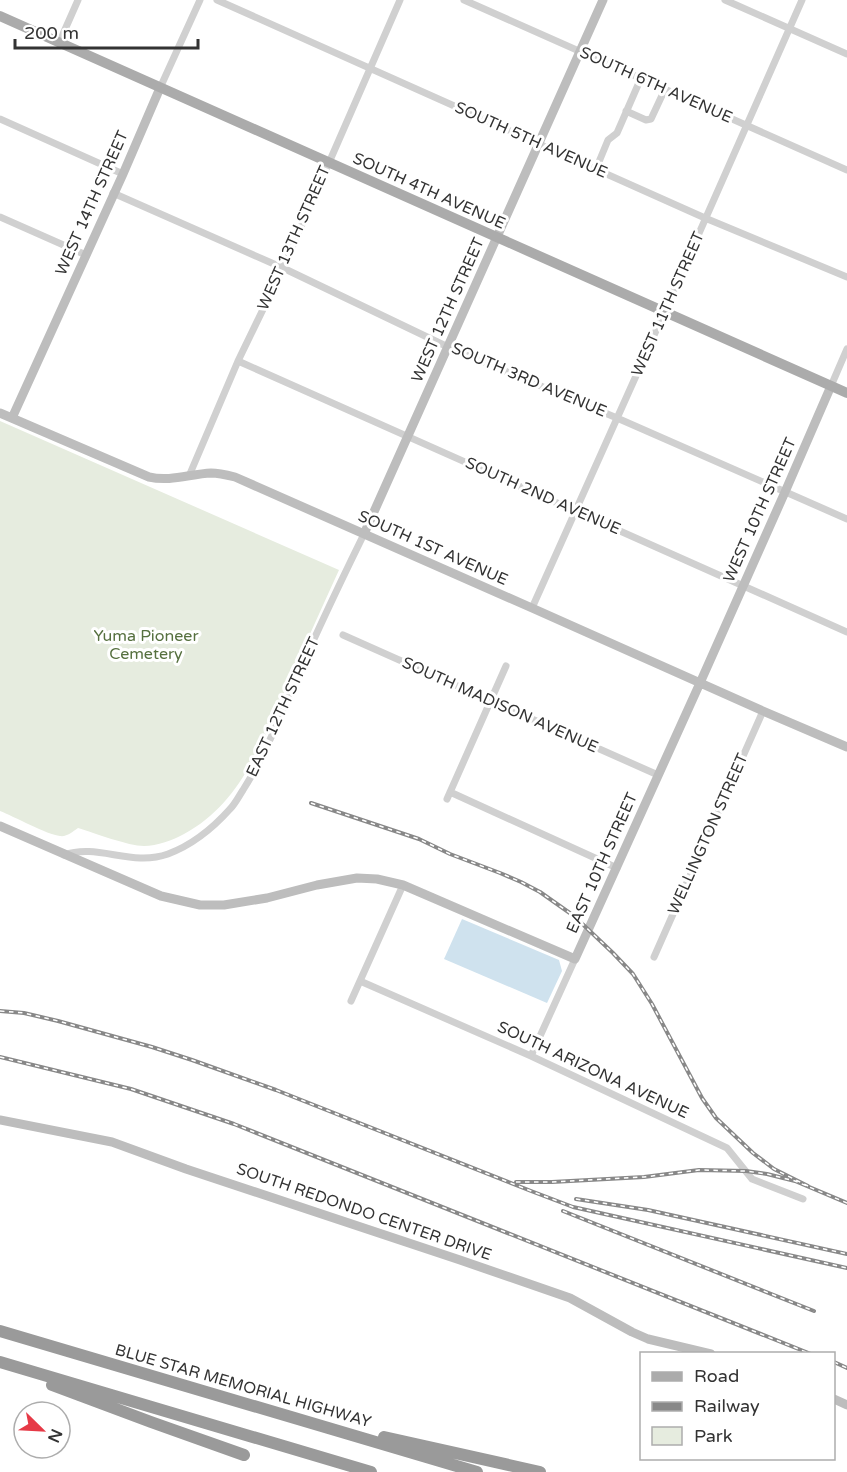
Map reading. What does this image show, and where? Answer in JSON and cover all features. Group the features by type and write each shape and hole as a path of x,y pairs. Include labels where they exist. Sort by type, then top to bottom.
{"highway":[{"name":"BLUE STAR MEMORIAL HIGHWAY","path":"0,1331 477,1472"},
{"path":"0,1362 371,1472"},
{"path":"14,1366 37,1380 244,1455"},
{"path":"275,1412 540,1472"}],"main road":[{"name":"SOUTH 4TH AVENUE","path":"0,16 847,393"}],"street":[{"path":"59,43 78,0"},
{"name":"WEST 14TH STREET","path":"12,418 200,0"},
{"name":"SOUTH 5TH AVENUE","path":"217,0 705,218 847,277"},
{"name":"WEST 13TH STREET","path":"189,476 238,361 283,268 400,0"},
{"name":"SOUTH 6TH AVENUE","path":"464,0 847,170"},
{"name":"WEST 12TH STREET","path":"364,534 603,0"},
{"path":"724,0 847,54"},
{"name":"WEST 11TH STREET","path":"532,608 802,0"},
{"path":"596,169 609,140 617,133 641,78"},
{"path":"626,111 651,120 666,89"},
{"path":"0,119 123,174"},
{"name":"SOUTH 3RD AVENUE","path":"113,193 283,268 448,347 847,519"},
{"path":"0,217 86,255"},
{"name":"WEST 10TH STREET","path":"700,683 847,349"},
{"name":"SOUTH 2ND AVENUE","path":"238,361 847,632"},
{"name":"SOUTH 1ST AVENUE","path":"0,413 160,480 212,473 235,477 847,747"},
{"name":"EAST 12TH STREET","path":"64,855 82,851 132,858 165,855 208,831 232,808 270,743 289,694 364,534"},
{"name":"SOUTH MADISON AVENUE","path":"343,635 658,775"},
{"path":"506,666 448,795 617,868"},
{"name":"EAST 10TH STREET","path":"531,1056 700,683"},
{"name":"WELLINGTON STREET","path":"654,957 763,711"},
{"path":"0,826 161,896 200,905 224,905 267,898 317,885 357,878 377,879 403,885 575,959"},
{"path":"351,1001 403,885"},
{"name":"SOUTH ARIZONA AVENUE","path":"360,981 531,1056 727,1148 752,1179 803,1199"},
{"name":"SOUTH REDONDO CENTER DRIVE","path":"0,1120 112,1142 570,1298 648,1339 706,1352"}],"green space":[{"name":"Yuma Pioneer Cemetery","path":"0,421 339,570 259,748 236,788 204,821 175,838 144,846 121,842 78,828 67,835 60,836 0,811"}],"water":[{"path":"462,919 559,960 562,971 547,1003 444,959"}],"railway":[{"path":"311,803 419,839 521,882 540,892 574,916 633,974 652,1004 702,1098 716,1118 753,1153 774,1169 808,1186"},
{"path":"0,1011 24,1013 58,1021 192,1060 276,1090 573,1207 847,1268"},
{"path":"0,1057 131,1089 234,1124 806,1352"},
{"path":"516,1182 644,1177 699,1170 746,1171 795,1181 847,1203"},
{"path":"576,1199 648,1210 847,1254"},
{"path":"563,1211 814,1311"},
{"path":"835,1362 847,1368"}]}
